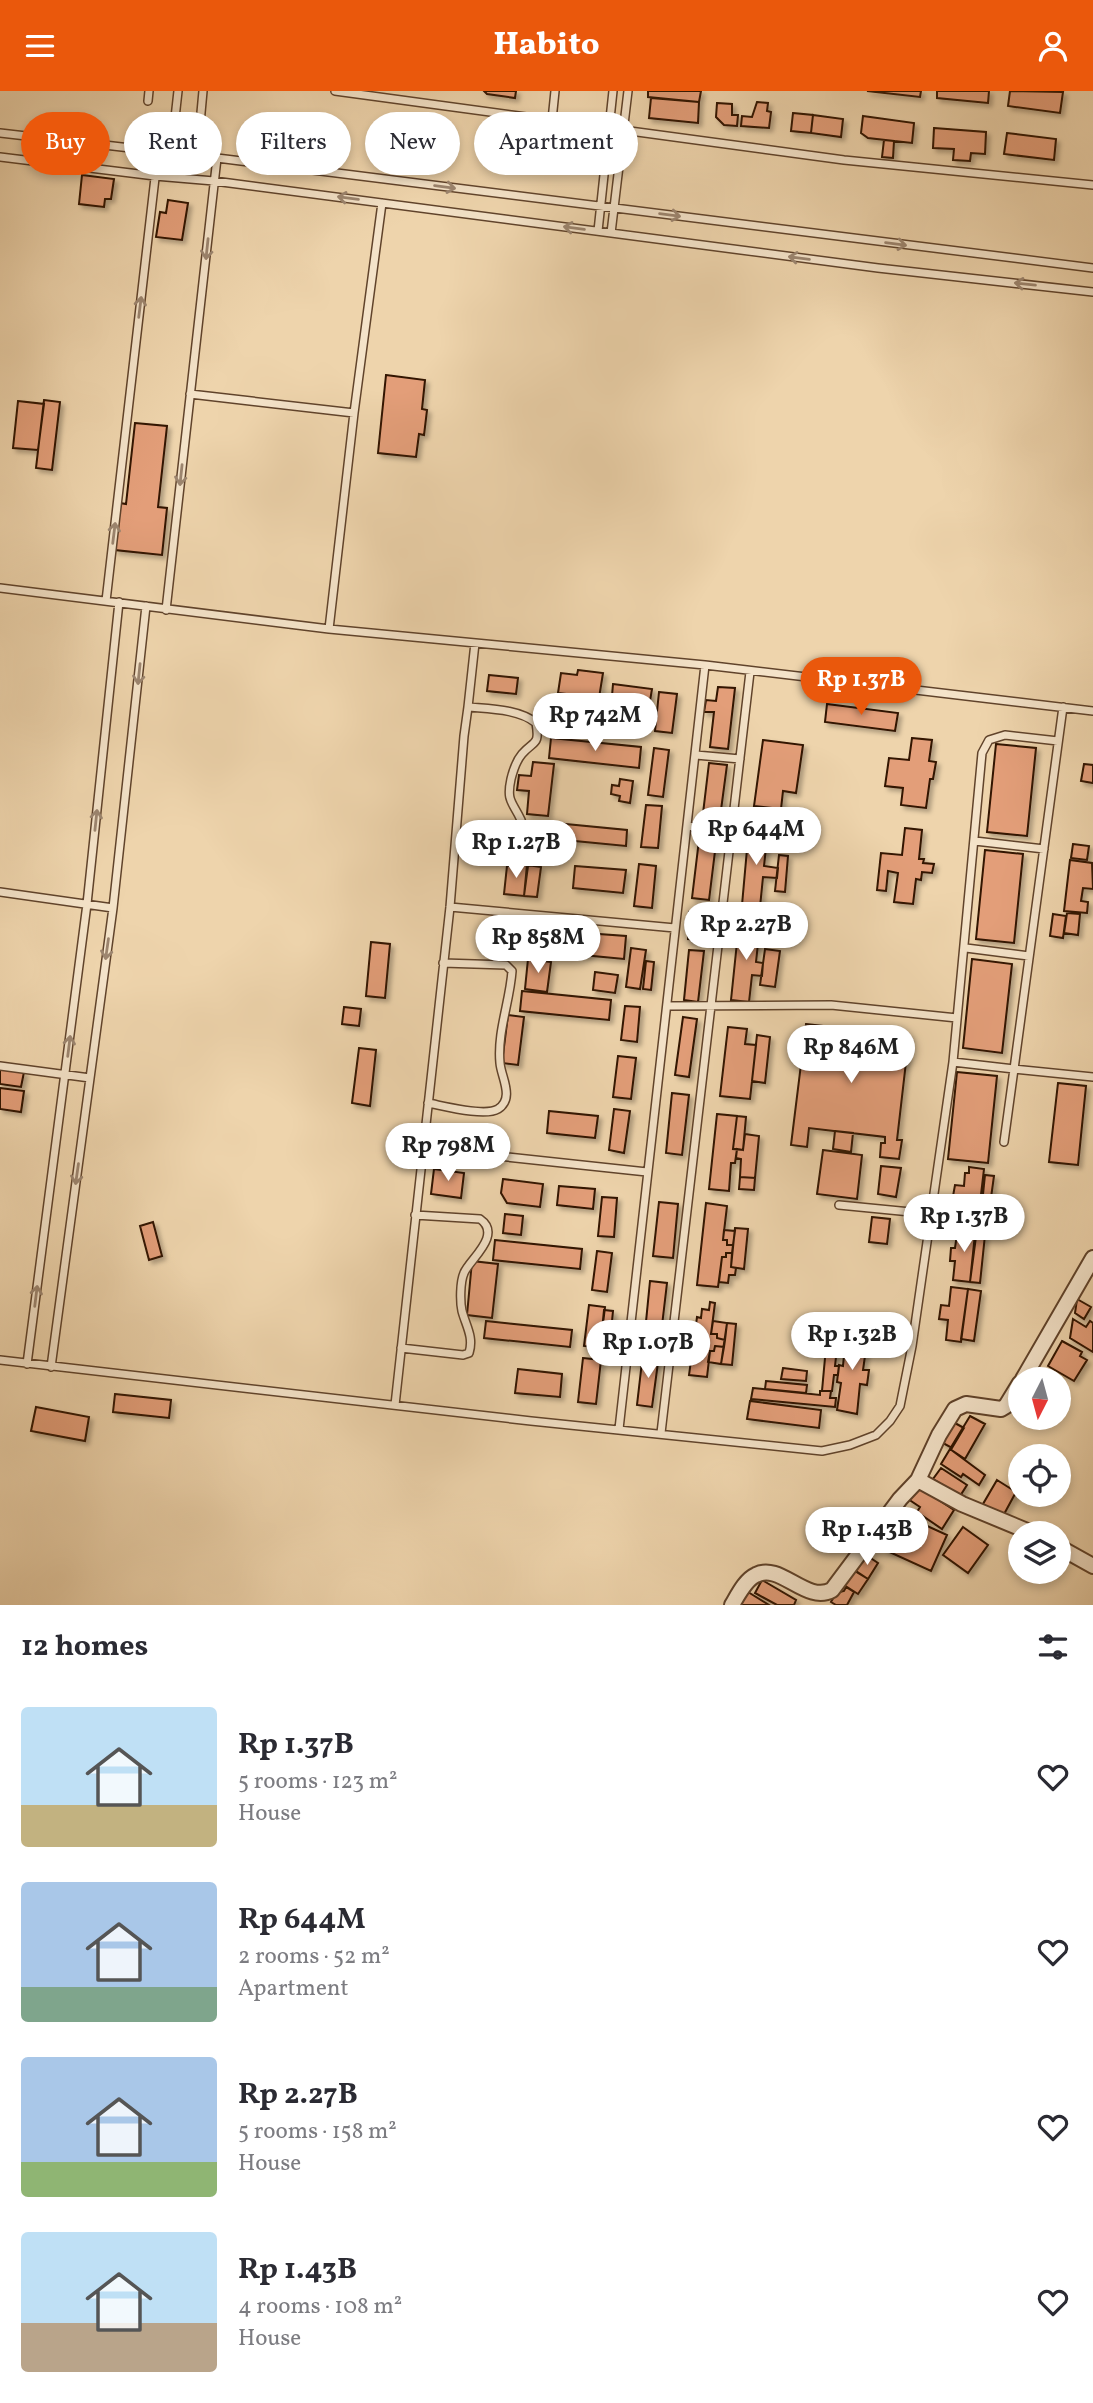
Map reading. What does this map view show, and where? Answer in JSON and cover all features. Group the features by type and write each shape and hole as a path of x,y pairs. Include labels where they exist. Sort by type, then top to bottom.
{"street":[{"path":"1030,1367 1093,1258"},
{"path":"815,1594 832,1590 900,1499 918,1481 939,1435 955,1409 965,1404 1001,1409 1008,1403"},
{"path":"918,1481 962,1504 1008,1523"},
{"path":"1071,1554 1093,1566"},
{"path":"732,1605 750,1579 766,1572 815,1594 830,1605"}],"lane":[{"path":"148,101 149,91"},
{"path":"176,112 178,91"},
{"path":"201,112 203,91"},
{"path":"335,91 496,112"},
{"path":"553,112 555,91"},
{"path":"611,112 613,91"},
{"path":"625,112 628,91"},
{"path":"638,132 844,160 1093,185"},
{"path":"0,133 124,148"},
{"path":"0,157 214,181 878,268 1093,292"},
{"path":"222,159 1093,268"},
{"path":"166,610 215,175"},
{"path":"598,231 604,175"},
{"path":"611,233 618,175"},
{"path":"106,601 155,176"},
{"path":"329,629 382,203"},
{"path":"190,394 354,413"},
{"path":"0,588 329,629 705,665 1093,711"},
{"path":"27,1364 87,904 119,602"},
{"path":"51,1367 113,908 146,606"},
{"path":"395,1405 450,907 464,736 475,643"},
{"path":"619,1429 705,665"},
{"path":"661,1433 751,672"},
{"path":"1004,1142 1063,707"},
{"path":"456,848 498,853 514,852 521,847 521,820 509,797 511,779 516,763 523,753 535,744 538,734 536,723 529,717 497,709 468,708"},
{"path":"0,1360 822,1451 850,1445 876,1435 900,1406 912,1346 953,1062 982,753 989,740 1005,735 1058,741"},
{"path":"696,755 740,759"},
{"path":"687,827 732,831"},
{"path":"975,841 1044,849"},
{"path":"0,893 113,908"},
{"path":"450,907 675,928"},
{"path":"965,948 1029,956"},
{"path":"428,1103 488,1113 504,1103 506,1095 506,1083 500,1064 504,1014 512,971 506,965 443,963"},
{"path":"667,1006 831,1005 957,1018"},
{"path":"953,1062 1093,1077"},
{"path":"0,1066 90,1077"},
{"path":"423,1148 647,1172"},
{"path":"839,1205 931,1214"},
{"path":"401,1348 463,1355 469,1353 469,1329 461,1309 463,1276 484,1248 488,1228 480,1219 415,1215"}],"building":[{"path":"484,91 516,91 515,98 487,94"},
{"path":"648,91 701,91 699,102 648,97"},
{"path":"867,91 921,91 920,97"},
{"path":"937,91 989,91 988,103 937,98"},
{"path":"1010,91 1063,92 1060,113 1008,106"},
{"path":"651,98 699,102 698,123 649,118"},
{"path":"757,102 768,103 767,111 771,112 769,128 741,126 742,116 752,117"},
{"path":"717,103 732,104 732,115 738,115 737,126 724,125 716,117"},
{"path":"793,113 813,115 811,133 791,131"},
{"path":"813,115 843,119 841,137 811,133"},
{"path":"863,116 914,123 912,143 868,138 861,133"},
{"path":"934,128 986,132 985,154 971,153 970,161 953,160 954,149 933,148"},
{"path":"1007,133 1056,139 1054,160 1004,154"},
{"path":"884,140 894,141 893,158 882,157"},
{"path":"82,175 114,179 111,199 105,199 104,207 79,204"},
{"path":"168,200 188,203 182,240 156,237 160,212 166,213"},
{"path":"386,375 425,380 422,409 427,410 424,435 419,434 416,457 378,453"},
{"path":"44,400 60,402 52,470 36,468"},
{"path":"18,401 44,404 38,450 13,448"},
{"path":"135,423 167,426 158,507 167,508 162,555 115,550 120,503 126,504"},
{"path":"578,670 603,673 599,698 558,693 561,673 577,675"},
{"path":"489,675 518,678 516,694 487,691"},
{"path":"613,684 652,689 650,701 612,696"},
{"path":"718,687 735,688 728,749 710,747 714,712 704,712 706,700 716,701"},
{"path":"659,692 677,694 672,733 655,731"},
{"path":"555,702 578,706 574,731 557,728 556,733 540,731 544,706 554,708"},
{"path":"827,704 898,713 895,731 825,722"},
{"path":"551,738 641,747 639,768 549,758"},
{"path":"912,738 932,740 929,761 936,762 933,779 930,779 926,808 901,805 903,788 885,786 889,758 909,760"},
{"path":"763,740 803,745 796,793 783,791 781,809 754,806"},
{"path":"996,744 1036,748 1027,836 987,832"},
{"path":"654,748 669,750 663,797 648,795"},
{"path":"533,762 554,764 548,816 527,814 529,791 517,790 519,775 531,776"},
{"path":"709,763 727,765 719,825 702,822"},
{"path":"1084,764 1093,765 1093,783 1081,781"},
{"path":"620,779 633,781 630,803 619,801 620,796 611,794 612,785 619,786"},
{"path":"646,805 662,806 658,848 641,847"},
{"path":"545,822 627,830 626,846 544,838"},
{"path":"749,827 768,829 764,866 778,868 777,878 763,877 760,907 742,905"},
{"path":"905,828 922,830 919,859 924,859 923,863 934,864 932,873 922,872 921,880 916,879 913,904 894,902 898,873 888,871 886,891 877,890 881,853 902,855"},
{"path":"699,840 716,843 709,900 692,898"},
{"path":"1073,844 1089,846 1087,860 1071,858"},
{"path":"985,850 1023,854 1014,943 976,939"},
{"path":"779,855 788,856 785,892 775,891"},
{"path":"1070,860 1092,863 1093,889 1083,888 1081,901 1088,902 1087,913 1064,911"},
{"path":"514,862 528,866 524,896 504,894 507,866 513,866"},
{"path":"639,864 656,866 652,908 634,906"},
{"path":"527,865 541,867 537,897 524,896"},
{"path":"575,866 626,870 623,893 573,888"},
{"path":"689,912 713,915 711,941 688,939"},
{"path":"1067,913 1080,914 1078,935 1064,933"},
{"path":"1053,914 1066,916 1063,938 1050,936"},
{"path":"739,923 760,925 756,962 763,963 762,976 752,975 749,1002 731,1000"},
{"path":"531,926 574,930 571,952 529,948"},
{"path":"585,933 626,936 624,959 583,955"},
{"path":"371,942 390,944 385,998 366,996"},
{"path":"631,948 646,950 640,989 626,987"},
{"path":"765,949 780,951 775,987 760,985"},
{"path":"689,950 704,951 698,1002 684,1000"},
{"path":"528,959 551,962 547,992 525,989"},
{"path":"972,959 1012,964 1002,1053 963,1048"},
{"path":"646,961 654,962 651,990 643,989"},
{"path":"595,972 618,975 615,993 593,990"},
{"path":"522,991 611,1000 609,1020 520,1011"},
{"path":"625,1006 640,1007 637,1042 621,1040"},
{"path":"344,1007 361,1009 359,1026 342,1024"},
{"path":"508,1015 524,1017 518,1065 502,1063"},
{"path":"683,1017 697,1019 689,1077 675,1075"},
{"path":"806,1024 909,1036 897,1140 902,1140 899,1159 880,1157 881,1143 885,1143 885,1137 809,1128 807,1147 791,1145"},
{"path":"728,1027 747,1029 745,1044 756,1045 750,1099 720,1096"},
{"path":"757,1035 770,1037 765,1083 752,1081"},
{"path":"359,1048 376,1050 370,1106 352,1103"},
{"path":"618,1056 636,1058 631,1099 613,1097"},
{"path":"0,1069 24,1072 21,1087 0,1084"},
{"path":"957,1072 997,1076 988,1163 948,1159"},
{"path":"1058,1083 1086,1086 1078,1165 1049,1162"},
{"path":"0,1088 24,1091 21,1112 0,1109"},
{"path":"672,1093 689,1095 682,1155 666,1153"},
{"path":"614,1109 630,1111 624,1153 609,1150"},
{"path":"549,1111 598,1116 595,1138 547,1133"},
{"path":"717,1114 737,1116 733,1149 737,1149 735,1163 731,1163 729,1191 709,1189"},
{"path":"737,1116 746,1117 743,1150 733,1149"},
{"path":"835,1131 853,1133 851,1152 833,1149"},
{"path":"745,1134 759,1136 755,1178 740,1177 741,1159 736,1158 737,1149 743,1150"},
{"path":"823,1150 862,1155 857,1199 817,1194"},
{"path":"881,1166 901,1168 896,1197 878,1194"},
{"path":"969,1167 984,1169 978,1220 960,1217 963,1197 953,1196 955,1185 964,1186 965,1173 969,1173"},
{"path":"434,1169 464,1173 461,1198 431,1194"},
{"path":"985,1175 994,1176 990,1205 982,1204"},
{"path":"740,1177 755,1178 754,1190 739,1189"},
{"path":"503,1179 543,1184 540,1207 507,1203 501,1193"},
{"path":"559,1186 595,1189 593,1209 557,1205"},
{"path":"602,1197 617,1198 614,1237 598,1236"},
{"path":"659,1202 678,1204 673,1258 653,1256"},
{"path":"706,1203 727,1206 723,1240 727,1240 727,1245 733,1245 732,1253 726,1253 726,1257 722,1257 718,1287 697,1285"},
{"path":"505,1214 523,1216 521,1235 503,1233"},
{"path":"872,1217 890,1219 887,1244 869,1242"},
{"path":"153,1222 162,1256 149,1260 140,1226"},
{"path":"958,1227 977,1229 970,1282 953,1280 955,1261 950,1261 951,1248 955,1248"},
{"path":"735,1228 748,1229 744,1269 731,1267"},
{"path":"724,1230 735,1231 733,1245 727,1245 727,1240 723,1240"},
{"path":"975,1234 985,1235 980,1283 970,1282"},
{"path":"495,1240 582,1249 580,1269 493,1260"},
{"path":"597,1251 612,1253 607,1292 592,1290"},
{"path":"726,1253 732,1253 731,1267 736,1268 735,1275 729,1275 728,1283 719,1282 722,1257 726,1257"},
{"path":"472,1261 498,1264 492,1318 467,1315"},
{"path":"650,1281 667,1283 661,1334 645,1332"},
{"path":"951,1287 968,1289 961,1342 946,1340 948,1320 939,1319 941,1305 949,1306"},
{"path":"968,1289 981,1291 974,1341 961,1339"},
{"path":"1077,1299 1091,1307 1084,1319 1075,1313"},
{"path":"710,1302 715,1303 711,1334 717,1334 717,1338 725,1340 724,1347 715,1346 714,1351 710,1351 707,1377 689,1375 697,1317 701,1318 702,1309 709,1310"},
{"path":"589,1305 605,1307 600,1348 584,1346"},
{"path":"604,1310 613,1311 610,1341 601,1340"},
{"path":"1073,1319 1086,1327 1090,1321 1093,1323 1093,1352 1070,1338"},
{"path":"486,1321 572,1330 570,1347 484,1338"},
{"path":"713,1321 727,1323 725,1340 717,1338 717,1334 711,1334"},
{"path":"727,1323 736,1324 732,1365 721,1364"},
{"path":"846,1332 868,1335 863,1370 869,1370 867,1385 860,1384 857,1414 837,1410 841,1383 837,1382 839,1365 843,1366"},
{"path":"1062,1341 1082,1352 1080,1356 1087,1360 1074,1381 1071,1379 1071,1367 1048,1366"},
{"path":"715,1346 724,1347 721,1364 708,1362 710,1351 714,1351"},
{"path":"826,1347 837,1348 835,1366 839,1366 838,1375 834,1375 832,1391 822,1391"},
{"path":"643,1353 659,1355 652,1407 637,1405"},
{"path":"583,1358 601,1360 596,1404 578,1402"},
{"path":"783,1368 807,1371 806,1381 781,1379"},
{"path":"518,1369 562,1374 560,1397 515,1393"},
{"path":"766,1381 807,1385 806,1393 765,1389"},
{"path":"753,1388 820,1395 820,1391 831,1391 830,1398 836,1398 835,1407 751,1399"},
{"path":"115,1394 171,1400 169,1418 113,1412"},
{"path":"750,1401 821,1410 819,1428 747,1419"},
{"path":"36,1407 89,1417 85,1441 31,1431"},
{"path":"970,1416 985,1424 965,1459 950,1449"},
{"path":"953,1422 964,1428 952,1448 941,1442"},
{"path":"950,1449 985,1475 979,1485 941,1464"},
{"path":"941,1468 967,1485 960,1496 933,1479"},
{"path":"997,1480 1008,1487 1008,1507 1003,1516 983,1504"},
{"path":"917,1486 954,1510 942,1529 917,1512 920,1507 908,1499"},
{"path":"901,1514 947,1535 931,1571 885,1550"},
{"path":"963,1527 988,1545 968,1573 943,1555"},
{"path":"866,1555 878,1563 868,1579 856,1571"},
{"path":"853,1570 868,1579 858,1594 844,1585"},
{"path":"762,1580 796,1600 794,1605 777,1605 755,1593"},
{"path":"846,1587 854,1592 847,1605 831,1602 836,1593 844,1591"},
{"path":"748,1592 769,1605 740,1605"}]}
